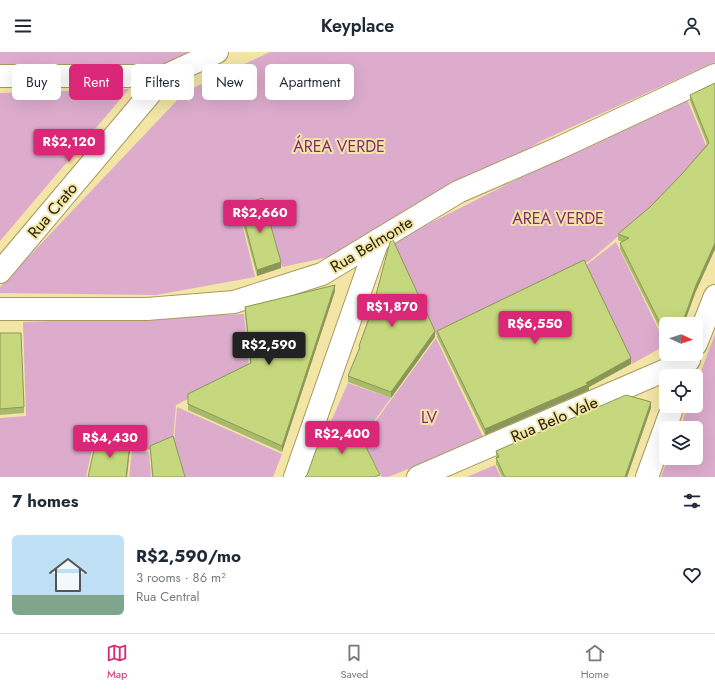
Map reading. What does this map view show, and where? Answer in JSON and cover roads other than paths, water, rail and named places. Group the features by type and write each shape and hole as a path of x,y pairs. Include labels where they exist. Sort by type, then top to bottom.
{"street":[{"path":"191,64 217,52"},
{"name":"Rua Belmonte","path":"0,309 147,309 234,302 322,274 458,192 559,148 715,75"},
{"path":"0,76 131,76"},
{"name":"Rua Crato","path":"0,272 145,100"},
{"path":"295,477 378,240"},
{"path":"703,326 715,296"},
{"name":"Rua Belo Vale","path":"418,477 685,361"},
{"path":"647,477 670,413"}],"park label":[{"name":"ÁREA VERDE","path":"339,146"},
{"name":"AREA VERDE","path":"558,218"},
{"name":"LV","path":"429,417"}]}
